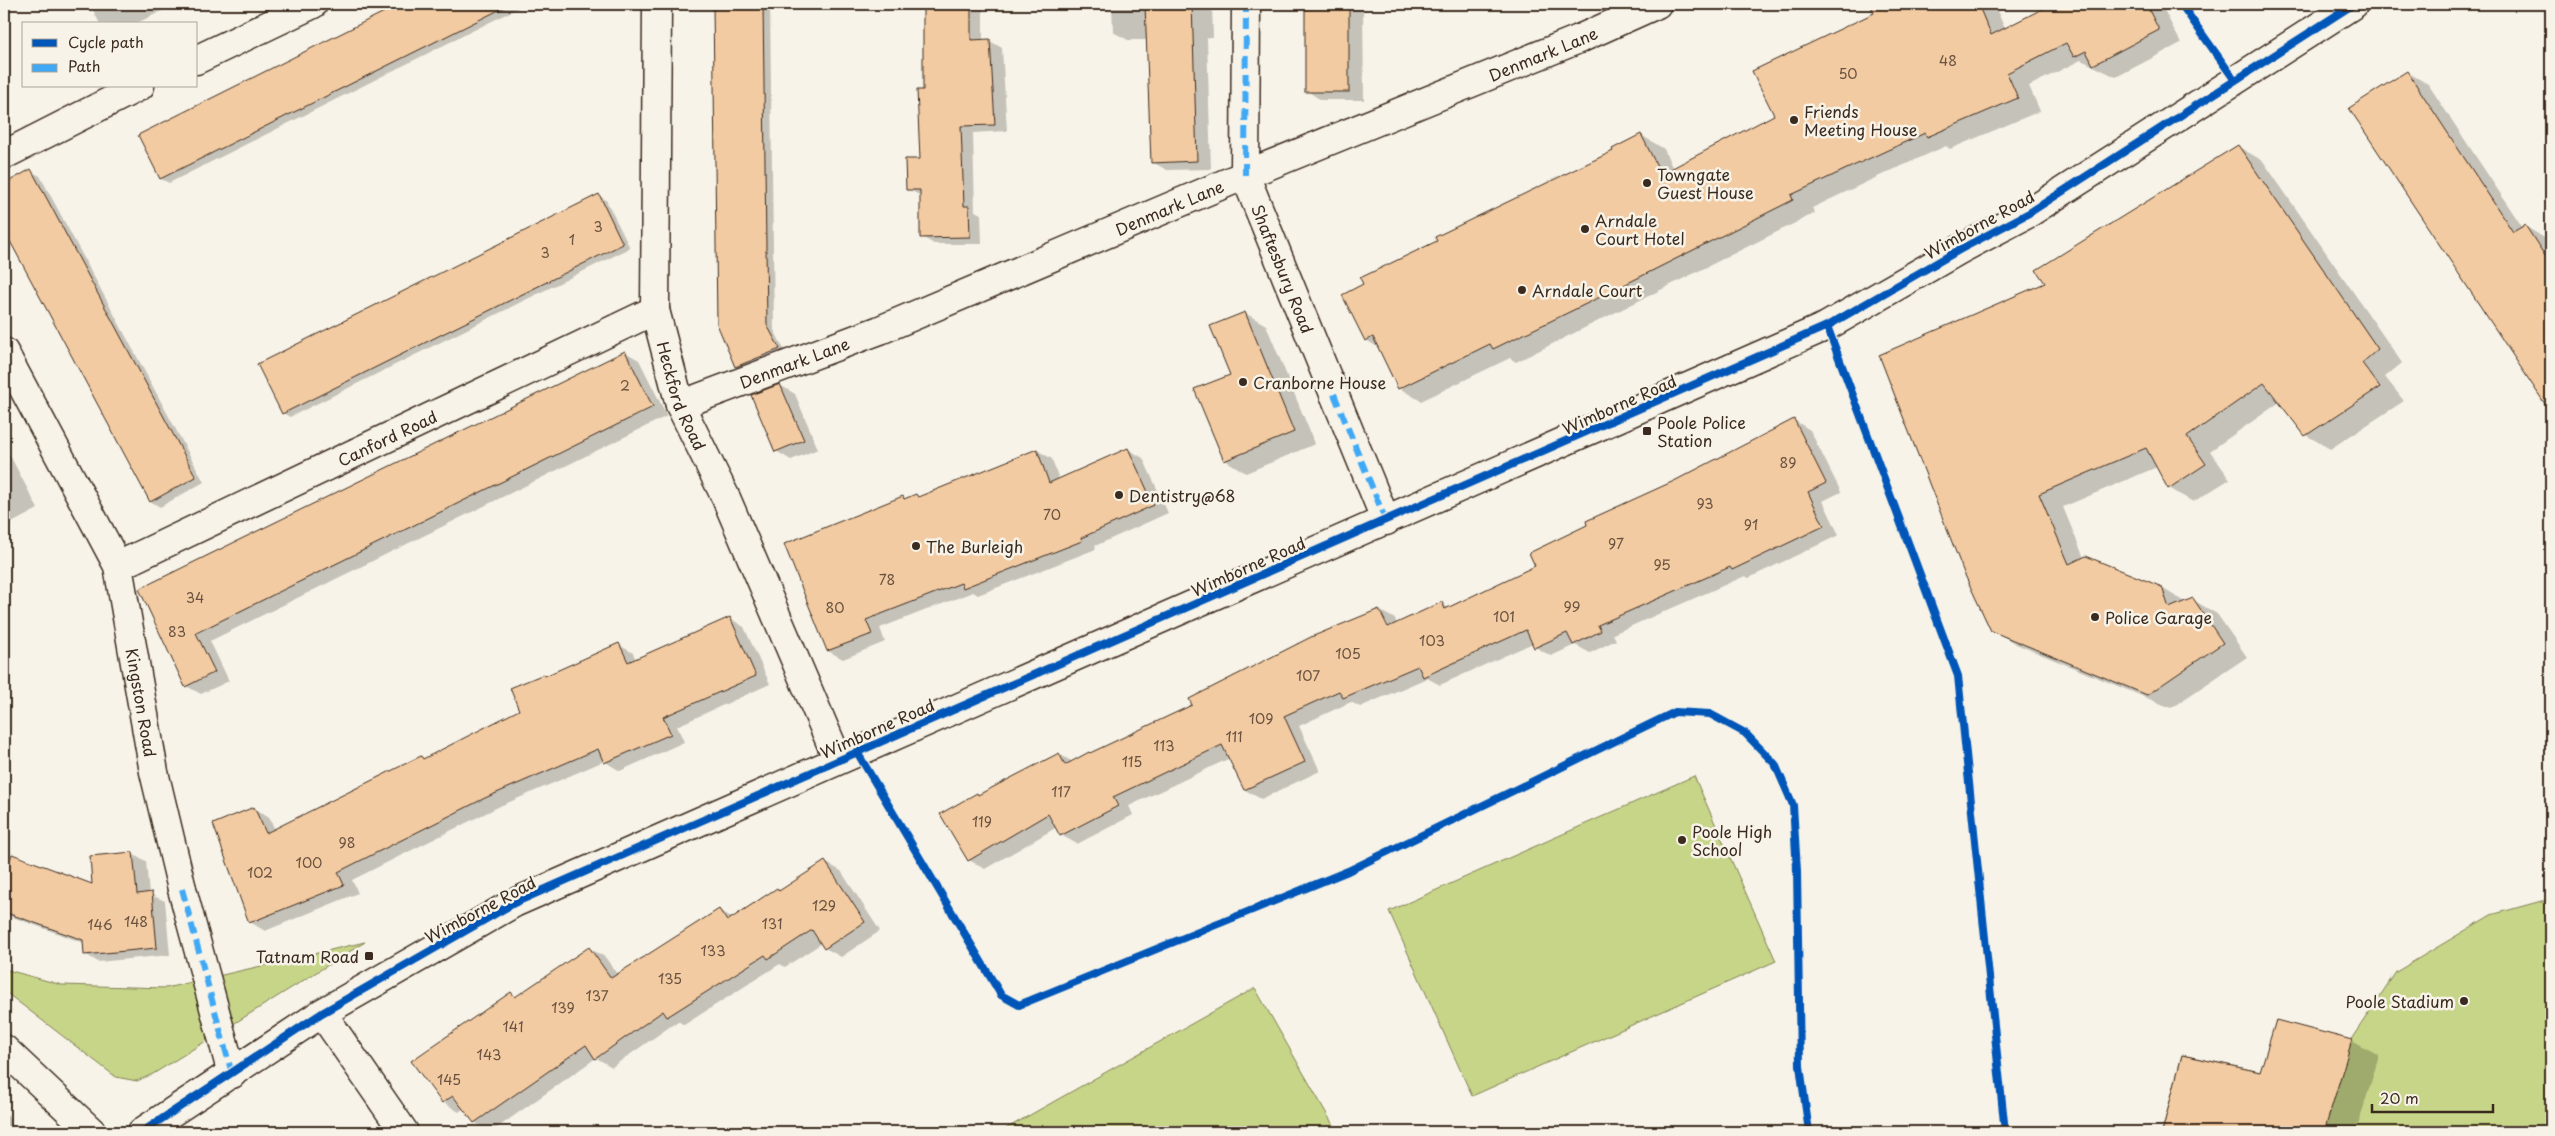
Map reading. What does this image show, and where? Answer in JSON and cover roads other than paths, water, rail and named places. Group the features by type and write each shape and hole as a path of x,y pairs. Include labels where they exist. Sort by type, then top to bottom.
{"street":[{"path":"198,59 314,4"},
{"name":"Heckford Road","path":"657,4 655,310 680,404 726,498 838,760"},
{"name":"Shaftesbury Road","path":"1246,4 1246,175 1386,521"},
{"name":"Denmark Lane","path":"680,404 880,330 1246,175 1579,39 1657,4"},
{"name":"Wimborne Road","path":"142,1132 232,1074 272,1044 322,1013 514,903 1828,326 1959,250 2029,213 2354,4"},
{"path":"4,155 136,88"},
{"name":"Canford Road","path":"118,566 655,310"},
{"name":"Kingston Road","path":"4,352 118,566 154,772 182,889 232,1074"},
{"path":"322,1013 404,1132"},
{"path":"4,1049 92,1132"}],"place":[{"name":"Friends Meeting House","path":"1794,120"},
{"name":"Towngate Guest House","path":"1647,183"},
{"name":"Arndale Court Hotel","path":"1585,229"},
{"name":"Arndale Court","path":"1522,290"},
{"name":"Cranborne House","path":"1243,382"},
{"name":"Poole Police Station","path":"1647,431"},
{"name":"Dentistry@68","path":"1119,495"},
{"name":"The Burleigh","path":"916,546"},
{"name":"Police Garage","path":"2095,617"},
{"name":"Poole High School","path":"1682,840"},
{"name":"Tatnam Road","path":"369,956"},
{"name":"Poole Stadium","path":"2464,1001"}]}
